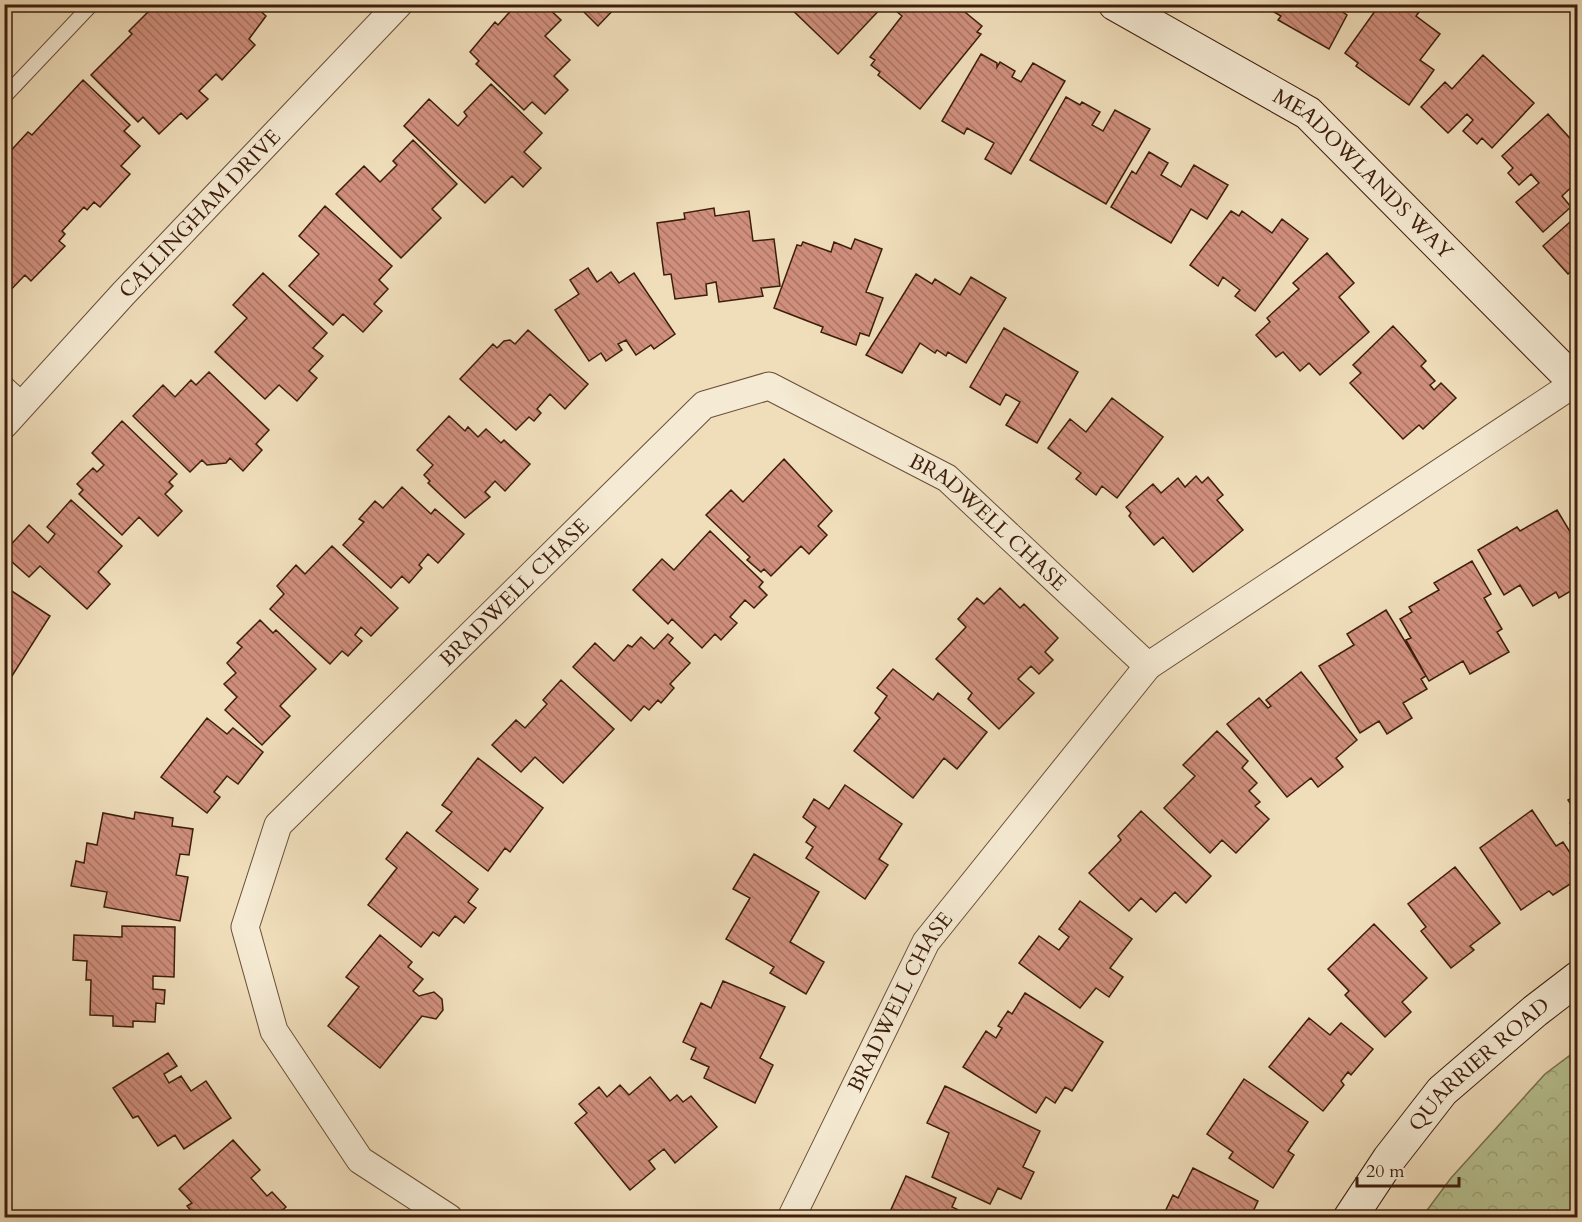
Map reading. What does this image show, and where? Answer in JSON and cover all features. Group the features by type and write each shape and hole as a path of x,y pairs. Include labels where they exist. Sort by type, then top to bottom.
{"street":[{"name":"CALLINGHAM DRIVE","path":"4,425 123,294 399,4"},
{"name":"MEADOWLANDS WAY","path":"1115,4 1308,113 1577,384"},
{"name":"BRADWELL CHASE","path":"791,1218 926,942 1148,666 1577,384"},
{"name":"BRADWELL CHASE","path":"449,1218 360,1160 274,1031 245,927 278,825 704,405 769,386 948,478 1148,666"},
{"name":"QUARRIER ROAD","path":"1350,1218 1389,1159 1442,1091 1535,1011 1578,978"}],"lane":[{"path":"4,97 92,4"},
{"path":"4,382 26,402"}],"green space":[{"path":"1577,1050 1577,1217 1422,1217 1451,1178 1545,1074"}],"building":[{"path":"156,4 253,4 266,16 249,39 255,45 222,80 216,74 199,91 208,99 187,119 181,113 159,134 143,117 138,122 91,75 132,34 129,31"},
{"path":"517,4 544,4 561,20 545,36 570,60 554,76 568,90 545,114 532,102 524,110 476,64 479,61 470,52 495,22 498,25"},
{"path":"576,4 628,4 622,11 617,6 598,26"},
{"path":"786,4 885,4 838,54"},
{"path":"899,4 955,4 982,26 977,32 981,34 920,109 878,75 880,72 871,65 875,60 870,57 902,16 895,10"},
{"path":"1269,4 1340,4 1338,9 1347,15 1329,49 1278,20 1281,16 1267,8"},
{"path":"1380,4 1425,4 1416,16 1440,34 1420,60 1434,70 1409,105 1356,66 1358,63 1345,53"},
{"path":"981,54 997,63 997,67 1000,62 1015,71 1012,77 1021,82 1033,63 1065,81 1011,174 985,159 994,143 967,128 964,134 942,121"},
{"path":"1483,55 1534,103 1492,148 1482,138 1477,144 1463,131 1473,120 1467,114 1448,133 1421,107 1445,82 1452,89"},
{"path":"83,80 130,125 124,131 140,146 121,166 130,174 100,207 94,202 87,210 84,207 62,231 65,234 59,241 65,246 31,281 25,275 4,297 4,158 28,132 32,135"},
{"path":"491,84 542,133 524,152 541,168 523,187 512,176 485,203 404,126 429,99 458,126 467,116 464,112"},
{"path":"1066,97 1080,105 1082,102 1100,112 1092,125 1103,131 1115,110 1150,129 1106,204 1030,160"},
{"path":"1548,114 1578,147 1578,181 1562,196 1571,207 1543,232 1516,202 1539,183 1531,174 1519,185 1508,173 1513,168 1502,156"},
{"path":"413,140 457,184 432,209 441,218 401,258 336,194 364,166 380,182 397,165 393,161"},
{"path":"1149,152 1168,163 1161,175 1181,187 1194,165 1228,185 1207,219 1191,209 1171,243 1111,207 1132,171 1136,174"},
{"path":"325,206 392,266 379,280 388,289 374,304 382,311 363,332 343,314 333,325 289,286 319,254 299,236"},
{"path":"714,208 715,216 749,211 753,241 774,239 780,286 761,288 763,296 719,302 716,282 706,284 707,295 675,299 671,274 664,275 657,223 685,219 684,213"},
{"path":"1231,211 1239,216 1242,211 1272,233 1282,219 1308,239 1255,311 1235,296 1240,290 1223,277 1218,286 1190,265"},
{"path":"1570,222 1578,230 1578,266 1568,274 1543,246"},
{"path":"855,239 882,249 866,292 883,298 869,336 860,333 856,345 821,332 823,327 774,308 797,245 801,246 803,242 831,252 834,242 851,249"},
{"path":"1327,253 1354,283 1339,297 1369,332 1320,375 1309,363 1300,371 1283,352 1276,357 1256,335 1270,322 1267,318 1299,289 1293,283"},
{"path":"588,268 597,282 611,272 619,283 634,273 675,334 654,349 651,345 636,355 626,340 618,344 622,350 606,361 601,353 589,361 555,310 579,294 570,280"},
{"path":"263,273 327,333 313,348 323,356 309,371 317,378 297,401 279,385 265,399 215,352 247,318 233,305"},
{"path":"916,274 932,284 935,279 960,295 971,277 1006,298 966,363 948,352 946,356 937,350 935,353 920,343 902,373 866,355"},
{"path":"1393,326 1426,361 1421,366 1435,381 1430,385 1434,390 1441,383 1456,398 1423,429 1419,425 1403,439 1350,383 1361,373 1353,365"},
{"path":"1004,328 1078,372 1037,443 1006,425 1020,402 1006,394 1000,405 970,387"},
{"path":"528,330 588,384 565,409 550,394 537,409 541,413 534,421 529,417 516,430 460,379 493,344 497,348 504,341 510,340 515,344"},
{"path":"209,372 269,430 256,444 262,450 243,471 230,458 226,463 207,465 202,460 190,472 133,416 163,385 175,397 191,380 196,385"},
{"path":"1112,398 1163,437 1117,498 1102,486 1096,495 1076,479 1081,473 1048,448 1070,419 1086,432"},
{"path":"449,416 465,431 468,427 478,437 486,429 501,443 504,440 530,464 505,491 495,481 485,492 490,497 465,518 428,483 430,481 424,475 433,465 417,450"},
{"path":"122,421 177,474 169,482 173,486 165,494 182,511 158,536 139,517 122,535 79,494 83,490 77,484 93,468 97,472 104,465 92,453"},
{"path":"784,459 832,511 818,526 827,535 809,554 801,546 771,576 764,569 761,572 747,560 750,557 706,515 731,490 743,502"},
{"path":"1196,476 1202,483 1208,477 1223,495 1217,500 1243,530 1193,572 1163,537 1154,545 1129,516 1131,513 1126,507 1153,484 1161,493 1178,478 1185,487"},
{"path":"402,487 431,514 435,509 464,534 438,563 428,554 419,565 422,568 409,583 402,576 391,588 343,545 364,522 359,519 375,501 383,508"},
{"path":"71,500 122,546 98,572 110,584 87,609 40,566 29,577 4,555 4,552 29,525 48,543 55,534 47,527"},
{"path":"1557,510 1578,545 1578,594 1574,589 1559,598 1556,592 1533,606 1520,585 1504,595 1478,550 1517,527 1520,531"},
{"path":"710,531 763,582 759,587 767,595 754,608 745,600 730,617 737,623 721,640 715,634 702,648 672,619 668,624 633,590 662,559 674,570"},
{"path":"332,546 398,608 371,636 361,627 355,635 362,641 348,656 342,651 330,664 270,609 284,594 277,586 296,565 305,574"},
{"path":"1472,561 1491,594 1484,598 1502,629 1497,632 1509,652 1470,674 1463,661 1429,681 1406,640 1411,638 1400,619 1412,612 1409,607 1439,590 1434,583"},
{"path":"4,586 50,616 12,676 4,671"},
{"path":"1000,588 1020,608 1024,604 1058,638 1045,652 1053,660 1039,674 1031,666 1018,679 1034,693 999,729 968,699 972,693 936,659 966,627 958,619 977,598 984,604"},
{"path":"1386,610 1426,676 1421,679 1427,689 1403,703 1412,718 1387,734 1379,721 1360,733 1319,666 1354,645 1347,634"},
{"path":"260,620 273,633 276,630 316,669 280,706 290,716 262,745 225,710 237,697 224,684 236,673 227,663 242,647 237,643"},
{"path":"668,634 673,638 669,643 690,663 670,684 674,688 661,703 658,700 649,710 644,706 631,721 573,667 595,643 614,661 628,645 632,647 641,637 654,649"},
{"path":"893,669 933,700 938,693 987,732 957,769 944,758 913,798 854,751 880,718 875,713 887,696 877,688"},
{"path":"1301,672 1357,740 1336,758 1343,767 1318,787 1311,778 1287,797 1227,724 1259,698 1268,708 1271,706 1266,700"},
{"path":"561,680 614,729 563,783 535,757 521,772 492,745 516,720 525,728 547,704 543,700"},
{"path":"207,718 227,734 233,728 263,752 238,784 227,776 214,792 220,797 207,813 161,777"},
{"path":"1217,731 1248,761 1242,768 1257,783 1249,791 1260,802 1255,806 1269,819 1236,853 1222,840 1210,853 1164,808 1195,776 1183,765"},
{"path":"478,758 543,808 510,852 505,848 488,871 436,831 452,812 442,805"},
{"path":"845,785 902,824 879,859 888,865 865,899 806,858 813,847 806,842 816,827 803,817 814,799 829,809"},
{"path":"1578,794 1578,815 1568,800"},
{"path":"1532,810 1556,846 1563,842 1578,865 1578,879 1553,895 1549,891 1521,910 1480,848"},
{"path":"1141,811 1211,876 1186,903 1175,892 1156,912 1141,898 1129,911 1089,873 1121,840 1118,836"},
{"path":"135,812 173,818 172,826 193,829 189,855 180,854 176,875 188,877 180,921 104,907 107,892 71,886 76,861 84,863 87,843 97,845 103,813 134,819"},
{"path":"1578,819 1578,835 1570,823"},
{"path":"407,832 478,889 468,902 476,908 464,923 455,916 439,936 433,932 421,947 368,905 397,868 386,859"},
{"path":"754,854 819,892 790,942 824,962 806,994 770,973 774,967 726,939 750,898 733,889"},
{"path":"1455,867 1500,923 1470,946 1474,950 1451,968 1421,931 1426,927 1408,904"},
{"path":"1080,901 1132,939 1110,968 1123,977 1109,997 1096,988 1080,1008 1019,963 1039,936 1059,950 1069,937 1059,929"},
{"path":"1374,924 1427,978 1402,1002 1411,1012 1385,1037 1345,995 1349,991 1328,969"},
{"path":"122,926 175,927 174,977 153,976 153,989 165,990 164,1004 156,1003 155,1022 133,1021 133,1027 113,1026 113,1016 90,1015 91,980 86,980 87,961 73,960 74,935 122,937"},
{"path":"380,935 412,962 408,967 423,979 413,991 419,996 434,992 442,999 443,1010 436,1019 422,1016 380,1068 328,1026 359,987 346,977"},
{"path":"723,981 785,1007 760,1058 773,1065 755,1103 704,1078 709,1067 691,1059 696,1048 683,1042 701,1003 711,1008"},
{"path":"1025,993 1103,1042 1072,1091 1065,1087 1055,1103 1046,1097 1036,1113 963,1067 986,1031 996,1038 1002,1028 998,1026 1008,1011 1012,1014"},
{"path":"1309,1018 1330,1035 1341,1023 1373,1049 1351,1075 1348,1072 1341,1081 1344,1085 1323,1111 1269,1067"},
{"path":"168,1053 177,1066 164,1074 169,1083 181,1076 191,1091 206,1081 231,1118 184,1149 175,1135 158,1146 138,1116 133,1118 113,1088"},
{"path":"650,1077 670,1101 677,1095 683,1102 691,1096 717,1127 675,1163 664,1149 649,1161 655,1169 630,1190 575,1123 587,1113 579,1104 599,1087 607,1097 620,1085 629,1095"},
{"path":"1244,1079 1308,1122 1288,1151 1294,1155 1273,1188 1229,1158 1233,1152 1207,1134"},
{"path":"945,1086 1040,1131 1023,1167 1034,1172 1021,1199 998,1188 990,1204 932,1177 949,1133 927,1123"},
{"path":"233,1140 260,1170 251,1178 267,1196 272,1192 286,1207 274,1218 197,1218 187,1206 192,1203 179,1189"},
{"path":"1193,1168 1258,1201 1250,1218 1162,1218 1173,1195 1178,1198"},
{"path":"906,1176 956,1198 952,1207 975,1218 897,1218 889,1214"}]}
